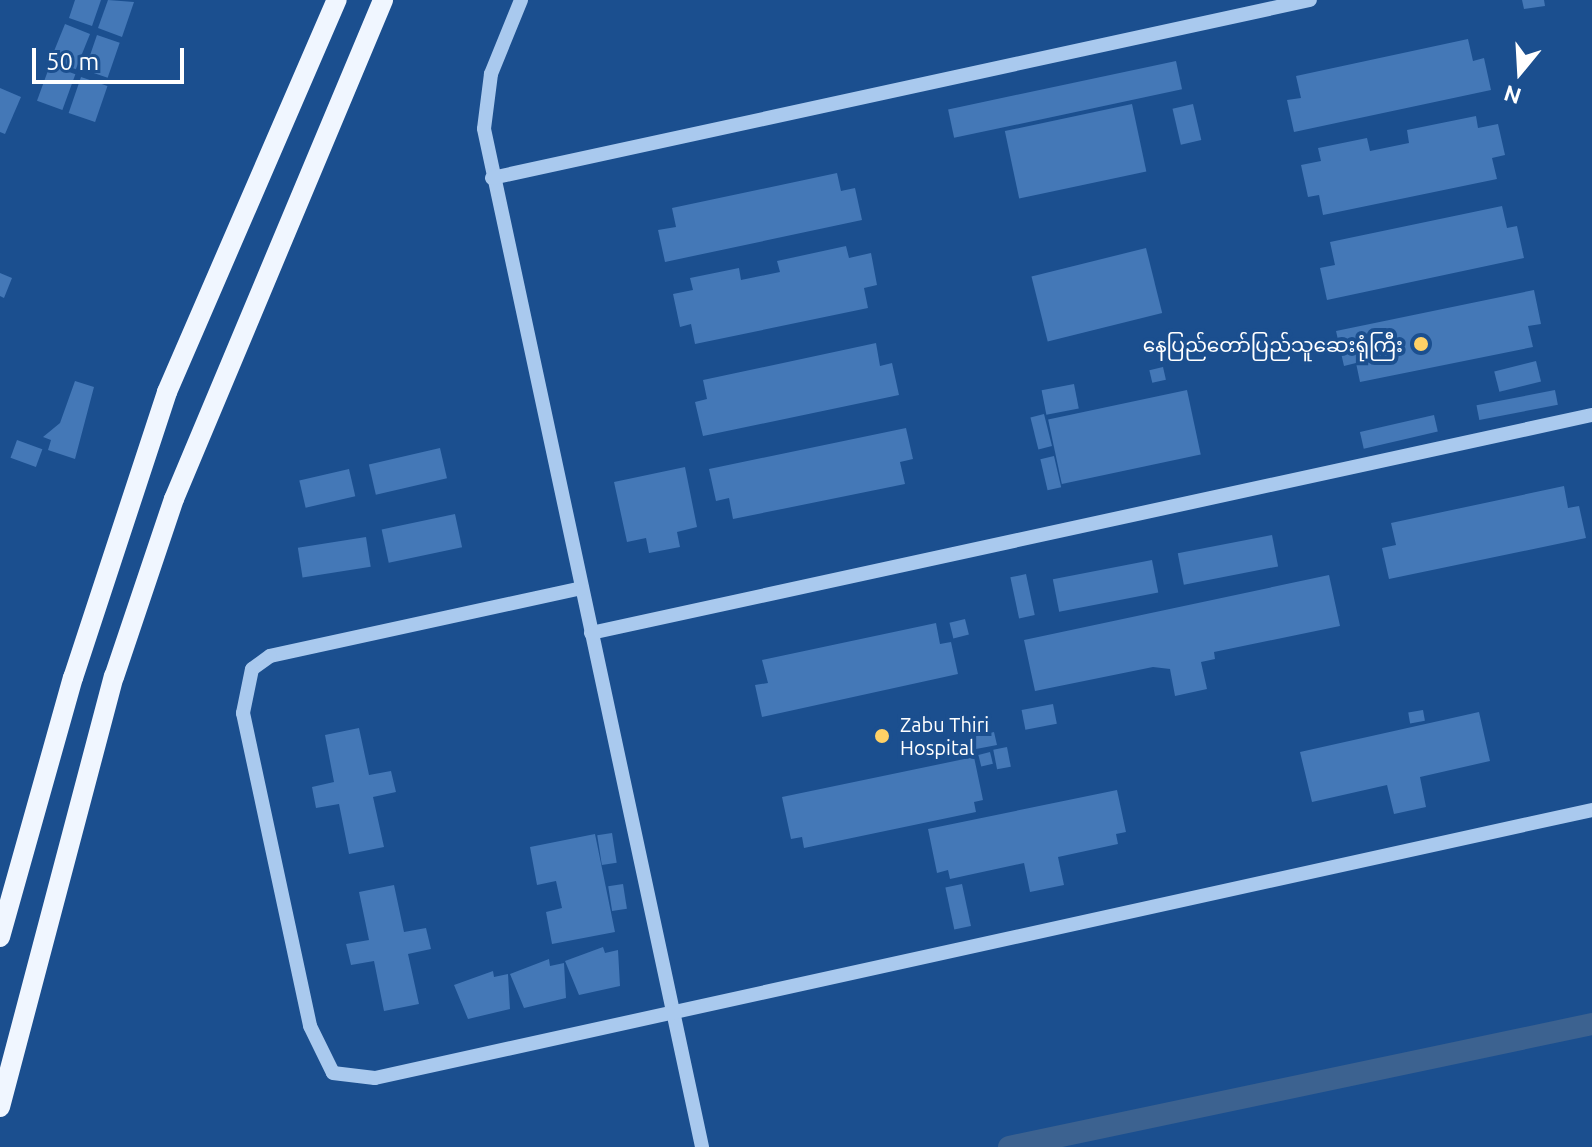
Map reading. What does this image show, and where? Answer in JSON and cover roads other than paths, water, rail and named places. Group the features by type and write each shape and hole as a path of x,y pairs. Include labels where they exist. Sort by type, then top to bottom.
{"main road":[{"path":"0,937 73,678 167,392 337,0"},
{"path":"0,1107 114,677 174,499 383,0"}],"street":[{"path":"521,0 486,92 492,178 675,1009 702,1147"},
{"path":"492,178 1310,0"},
{"path":"591,633 1592,415"},
{"path":"582,588 270,656 252,669 243,713 310,1026 324,1065 356,1079 1592,810"}],"waterway":[{"path":"1009,1147 1592,1024"}],"place":[{"name":"နေပြည်တော်ပြည်သူဆေးရုံကြီး","path":"1421,344"},
{"name":"Zabu Thiri Hospital","path":"882,736"}]}
